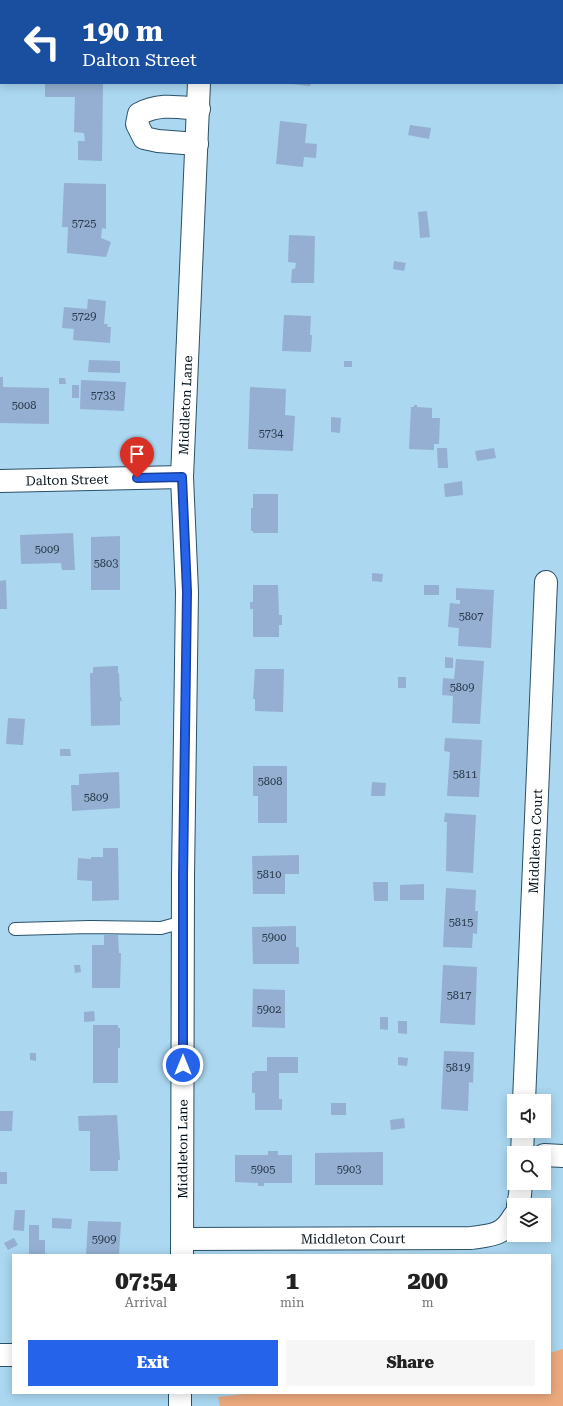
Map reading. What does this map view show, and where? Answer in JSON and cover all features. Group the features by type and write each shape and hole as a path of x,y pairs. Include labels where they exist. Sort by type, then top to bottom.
{"street":[{"name":"Middleton Lane","path":"182,1247 183,922 187,592 182,477 199,84"},
{"path":"197,144 158,141 144,138 137,124 139,114 149,109 162,106 199,109"},
{"name":"Dalton Street","path":"0,481 182,477"},
{"name":"Middleton Court","path":"524,1094 546,582"},
{"path":"551,1155 563,1156"},
{"name":"Middleton Court","path":"182,1247 470,1238 498,1234 507,1227"},
{"path":"0,1355 12,1355"},
{"path":"180,1394 180,1406"}],"lane":[{"path":"15,929 90,927 161,928 183,922"}],"shaded area":[{"path":"563,1349 563,1406 220,1406 218,1397 244,1394 551,1394 551,1353"}],"building":[{"path":"45,84 103,84 102,161 78,160 78,141 85,141 84,133 74,132 75,97 45,97"},
{"path":"292,84 311,84 310,86"},
{"path":"280,121 307,124 305,143 317,144 316,158 304,157 303,167 276,164"},
{"path":"410,125 431,128 429,139 408,135"},
{"path":"64,183 106,184 106,229 102,228 101,238 111,242 106,257 67,253 68,227 62,227"},
{"path":"427,211 430,237 420,238 418,212"},
{"path":"289,235 315,236 314,283 291,283 292,269 295,269 296,263 288,262"},
{"path":"394,261 406,263 404,271 393,269"},
{"path":"88,299 106,301 104,324 108,324 107,327 111,327 110,343 73,340 74,329 62,328 64,307 87,309"},
{"path":"284,315 311,316 311,352 282,351"},
{"path":"89,360 120,361 120,373 88,372"},
{"path":"344,361 352,361 352,367 344,367"},
{"path":"0,377 3,377 3,387 49,388 49,424 0,423"},
{"path":"59,378 65,378 66,384 59,384"},
{"path":"81,380 126,382 124,411 80,409"},
{"path":"72,385 79,385 79,398 72,398"},
{"path":"250,387 286,389 285,415 295,416 293,451 248,449"},
{"path":"414,405 417,405 417,407 432,408 432,418 440,418 439,444 434,444 434,450 409,449 411,407 414,407"},
{"path":"331,417 341,418 340,433 331,432"},
{"path":"437,448 447,448 448,468 438,468"},
{"path":"494,448 496,458 477,461 475,451"},
{"path":"462,481 463,495 445,497 444,484"},
{"path":"253,494 278,494 278,533 253,533 253,531 251,531 251,508 253,508"},
{"path":"73,533 75,570 62,570 61,563 21,564 20,535"},
{"path":"120,536 120,590 91,590 91,537"},
{"path":"372,573 383,574 382,582 372,581"},
{"path":"6,580 7,609 0,609 0,581"},
{"path":"253,585 278,585 279,615 282,615 282,625 279,625 279,637 253,637 253,609 250,609 250,602 253,602"},
{"path":"424,585 439,585 439,595 424,595"},
{"path":"456,588 494,590 491,648 458,646 459,628 448,627 450,603 460,604 460,600 456,600"},
{"path":"445,657 453,658 453,668 445,668"},
{"path":"456,659 484,661 480,724 452,723 453,696 442,695 443,678 454,679"},
{"path":"118,666 120,697 122,701 120,701 120,725 91,726 90,673 93,673 93,667"},
{"path":"255,669 284,669 283,712 255,711 255,699 253,699"},
{"path":"398,677 406,677 406,688 398,688"},
{"path":"8,718 25,719 23,745 6,744"},
{"path":"445,738 482,740 479,797 447,796 450,752 444,751"},
{"path":"60,749 70,749 71,756 60,756"},
{"path":"253,766 287,766 287,823 258,823 258,796 253,796"},
{"path":"119,772 120,808 72,811 71,785 79,785 79,774"},
{"path":"372,782 386,783 385,796 371,796"},
{"path":"445,813 476,815 473,873 446,871 447,822 444,822"},
{"path":"103,848 118,848 119,900 92,901 92,881 77,880 78,858 91,859 91,857 103,857"},
{"path":"299,855 299,874 285,874 285,894 253,894 252,856"},
{"path":"373,882 388,882 388,901 374,901"},
{"path":"424,884 424,900 400,900 400,885"},
{"path":"446,888 476,890 475,911 478,911 477,934 473,933 472,948 443,947"},
{"path":"296,926 296,947 299,947 299,964 253,964 252,927"},
{"path":"104,935 118,935 119,953 121,953 120,988 92,988 92,945 104,945"},
{"path":"74,965 80,965 81,972 75,973"},
{"path":"443,965 477,967 475,1025 440,1023"},
{"path":"253,989 285,990 285,1028 252,1027"},
{"path":"94,1011 95,1021 84,1022 84,1012"},
{"path":"380,1017 388,1017 388,1030 380,1029"},
{"path":"398,1021 407,1021 407,1034 398,1033"},
{"path":"93,1025 118,1025 118,1028 120,1028 120,1048 118,1048 118,1083 93,1083"},
{"path":"444,1051 474,1052 473,1083 469,1082 468,1111 441,1109"},
{"path":"30,1053 36,1053 36,1061 30,1060"},
{"path":"267,1057 298,1057 298,1073 279,1073 279,1099 282,1099 282,1110 255,1110 255,1093 252,1093 252,1073 255,1071 267,1071"},
{"path":"398,1057 408,1058 407,1066 398,1065"},
{"path":"331,1103 346,1103 346,1115 331,1115"},
{"path":"0,1111 13,1111 12,1131 0,1131"},
{"path":"117,1115 120,1160 118,1160 118,1171 90,1171 90,1131 79,1131 78,1116"},
{"path":"404,1118 405,1128 391,1130 390,1120"},
{"path":"268,1151 278,1151 278,1155 292,1155 292,1183 264,1183 264,1186 258,1186 258,1183 235,1182 235,1155 268,1155"},
{"path":"383,1152 383,1185 315,1185 315,1153"},
{"path":"0,1172 7,1172 7,1184 0,1184"},
{"path":"15,1210 25,1210 24,1231 13,1230"},
{"path":"52,1218 72,1219 71,1229 52,1228"},
{"path":"88,1221 121,1222 119,1254 86,1254"},
{"path":"29,1225 39,1225 39,1240 45,1240 45,1254 29,1254"},
{"path":"14,1238 18,1245 8,1250 4,1243"}],"route":[{"path":"137,478 182,477 187,592 183,876 183,1065"}]}
